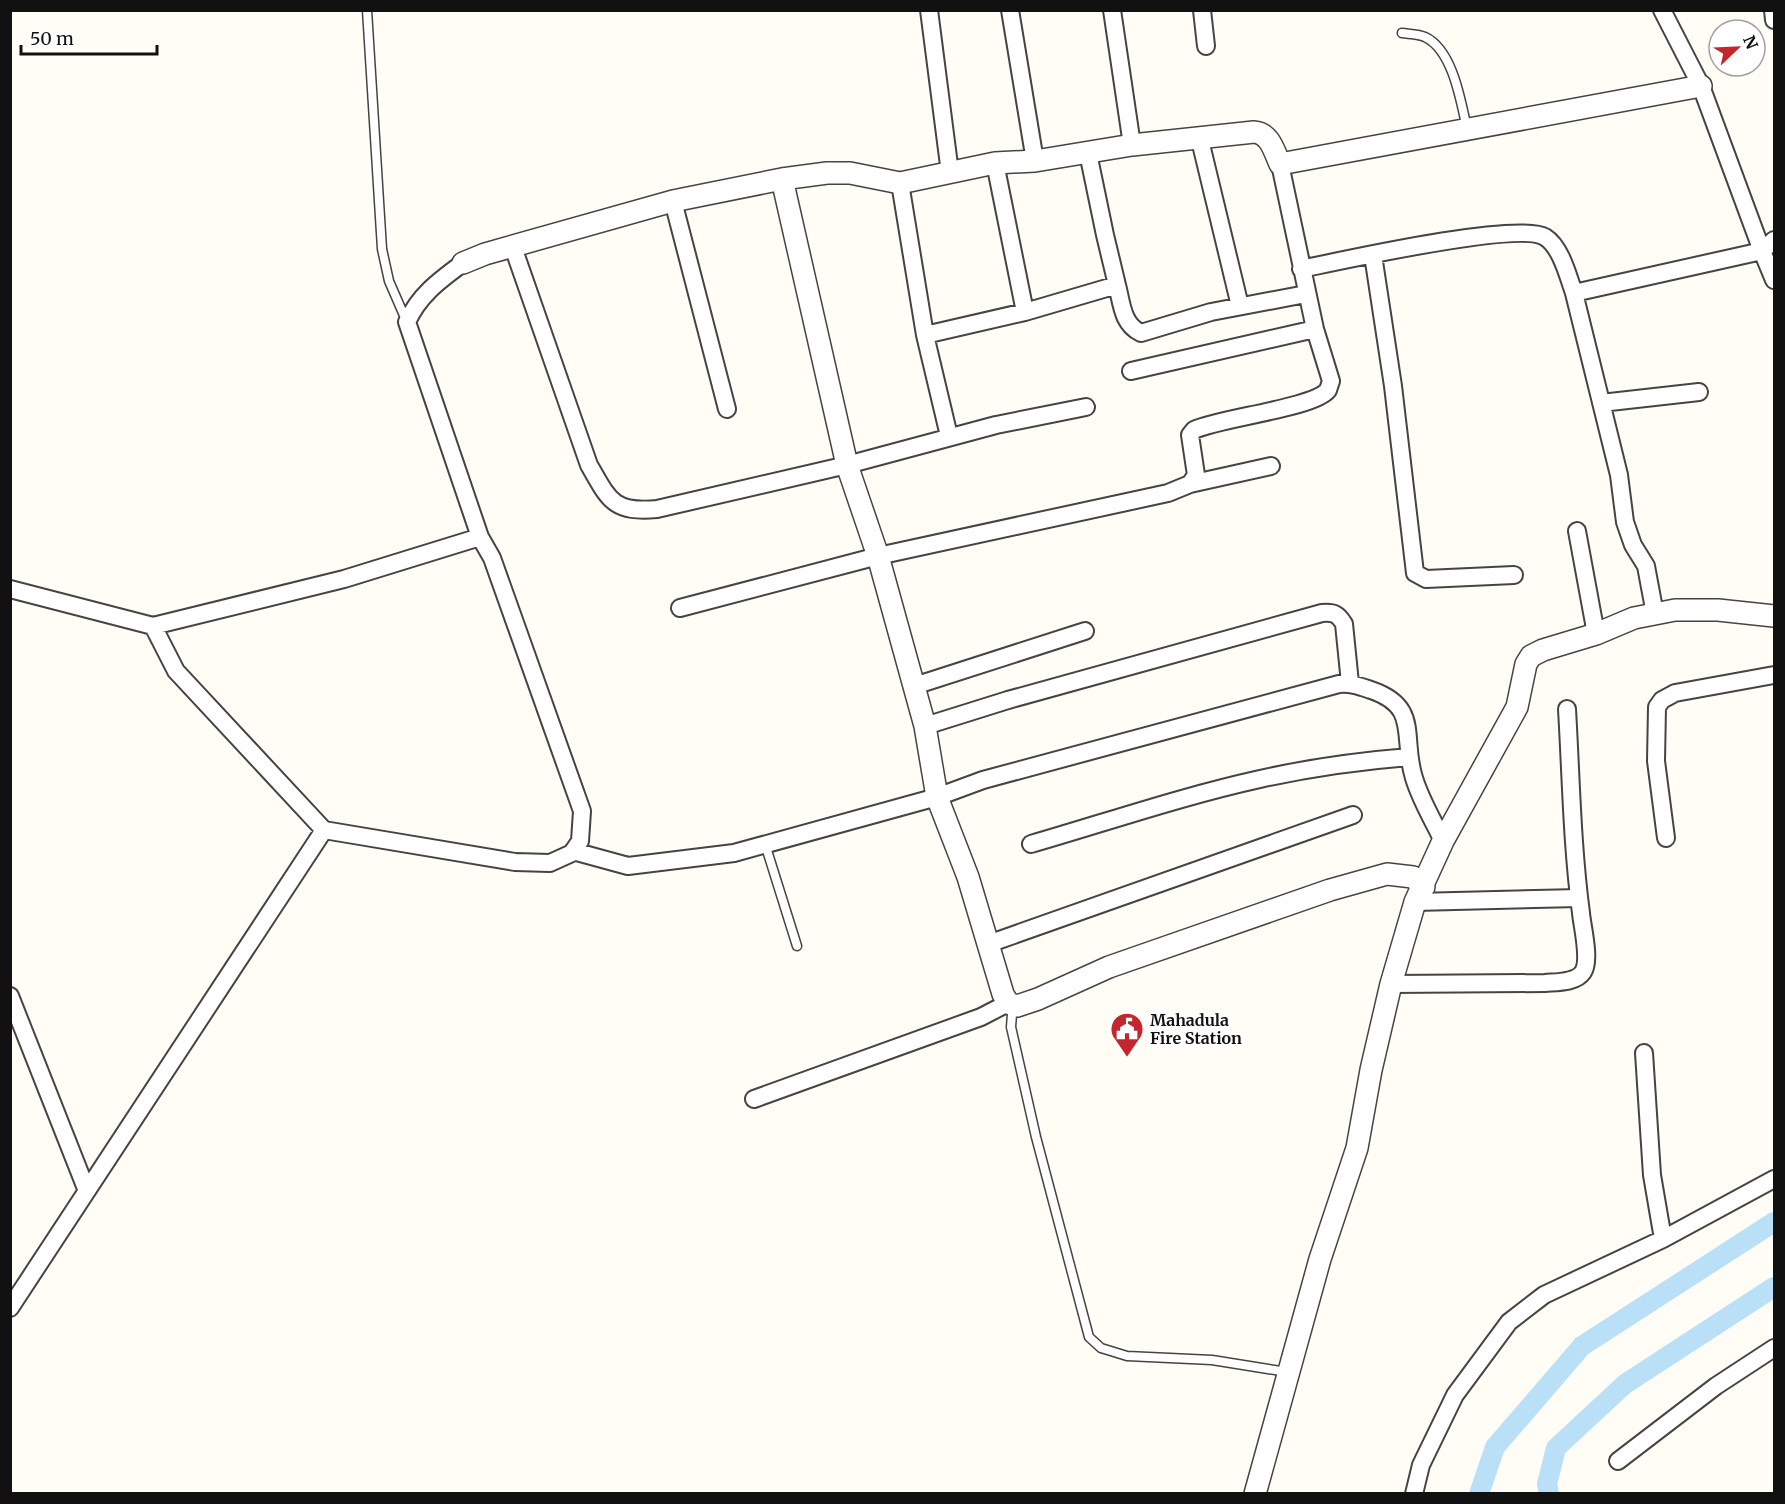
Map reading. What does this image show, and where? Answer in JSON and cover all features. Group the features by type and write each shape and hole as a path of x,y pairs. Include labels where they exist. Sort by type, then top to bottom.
{"street":[{"path":"929,10 950,173"},
{"path":"1010,10 1035,161"},
{"path":"1112,10 1132,145"},
{"path":"1202,10 1206,46"},
{"path":"1662,10 1701,86 1768,246 1774,280"},
{"path":"1773,10 1774,20"},
{"path":"1280,164 1701,86"},
{"path":"153,626 176,671 324,830 514,862 550,863 573,851 580,841 582,811 492,558 480,537 407,321 414,306 435,284 463,263 513,247 673,201 782,179 827,173 850,173 900,183 995,163 1035,161 1199,136 1262,133 1267,137 1280,164 1306,294 1331,381 1327,391 1318,397 1194,430 1190,435 1196,475 1190,484"},
{"path":"1199,136 1240,306"},
{"path":"1088,153 1126,322 1134,329 1141,333 1211,312 1306,294"},
{"path":"995,163 1025,312"},
{"path":"782,179 846,465 878,556 926,726 937,797 968,878 1003,994 1013,1004"},
{"path":"900,183 925,335 949,436"},
{"path":"673,201 727,409"},
{"path":"1301,269 1478,237 1523,232 1545,237 1560,254 1574,293 1619,475 1625,522 1633,545 1646,566 1656,614"},
{"path":"1574,293 1768,246"},
{"path":"513,247 589,465 605,493 621,508 636,511 657,509 846,465 949,436 1086,407"},
{"path":"1373,255 1393,386 1415,573 1426,579 1514,574"},
{"path":"925,335 1025,312 1117,285"},
{"path":"1131,371 1315,329"},
{"path":"1601,404 1700,392"},
{"path":"680,608 878,556 1168,493 1190,484 1271,466"},
{"path":"1577,531 1596,634"},
{"path":"10,589 153,626 344,579 480,537"},
{"path":"1256,1494 1320,1259 1357,1148 1390,984 1420,895 1443,841 1517,707 1526,664 1531,656 1543,650 1596,634 1634,618 1675,610 1718,610 1774,616"},
{"path":"926,726 1008,700 1322,613 1332,612 1339,616 1344,624 1350,683"},
{"path":"914,686 1085,631"},
{"path":"1666,838 1656,761 1657,707 1662,700 1675,693 1774,675"},
{"path":"573,851 628,866 734,853 937,797 983,780 1339,684 1350,683 1386,695 1398,704 1405,719 1409,757 1420,798 1443,841"},
{"path":"1390,984 1545,983 1567,981 1584,971 1587,960 1579,898 1567,710"},
{"path":"1031,844 1261,778 1337,765 1409,757"},
{"path":"988,944 1353,815"},
{"path":"10,1308 324,830"},
{"path":"754,1099 1013,1004 1038,999 1119,964 1330,890 1387,874 1413,877 1420,895"},
{"path":"1420,895 1579,898"},
{"path":"10,996 87,1191"},
{"path":"1644,1053 1652,1175 1663,1239"},
{"path":"1414,1494 1421,1465 1455,1395 1509,1322 1544,1294 1663,1239 1774,1179"},
{"path":"1618,1461 1716,1386 1774,1348"}],"lane":[{"path":"367,10 382,249 389,281 407,321"},
{"path":"1402,33 1424,37 1438,46 1457,87 1467,129"},
{"path":"765,844 797,946"},
{"path":"1013,1004 1011,1027 1036,1137 1089,1337 1101,1348 1127,1356 1212,1360 1288,1372"}],"waterway":[{"path":"1479,1494 1495,1447 1582,1346 1774,1222"},
{"path":"1549,1494 1547,1484 1556,1448 1625,1384 1774,1287"}],"place":[{"name":"Mahadula Fire Station","path":"1127,1058"}]}
